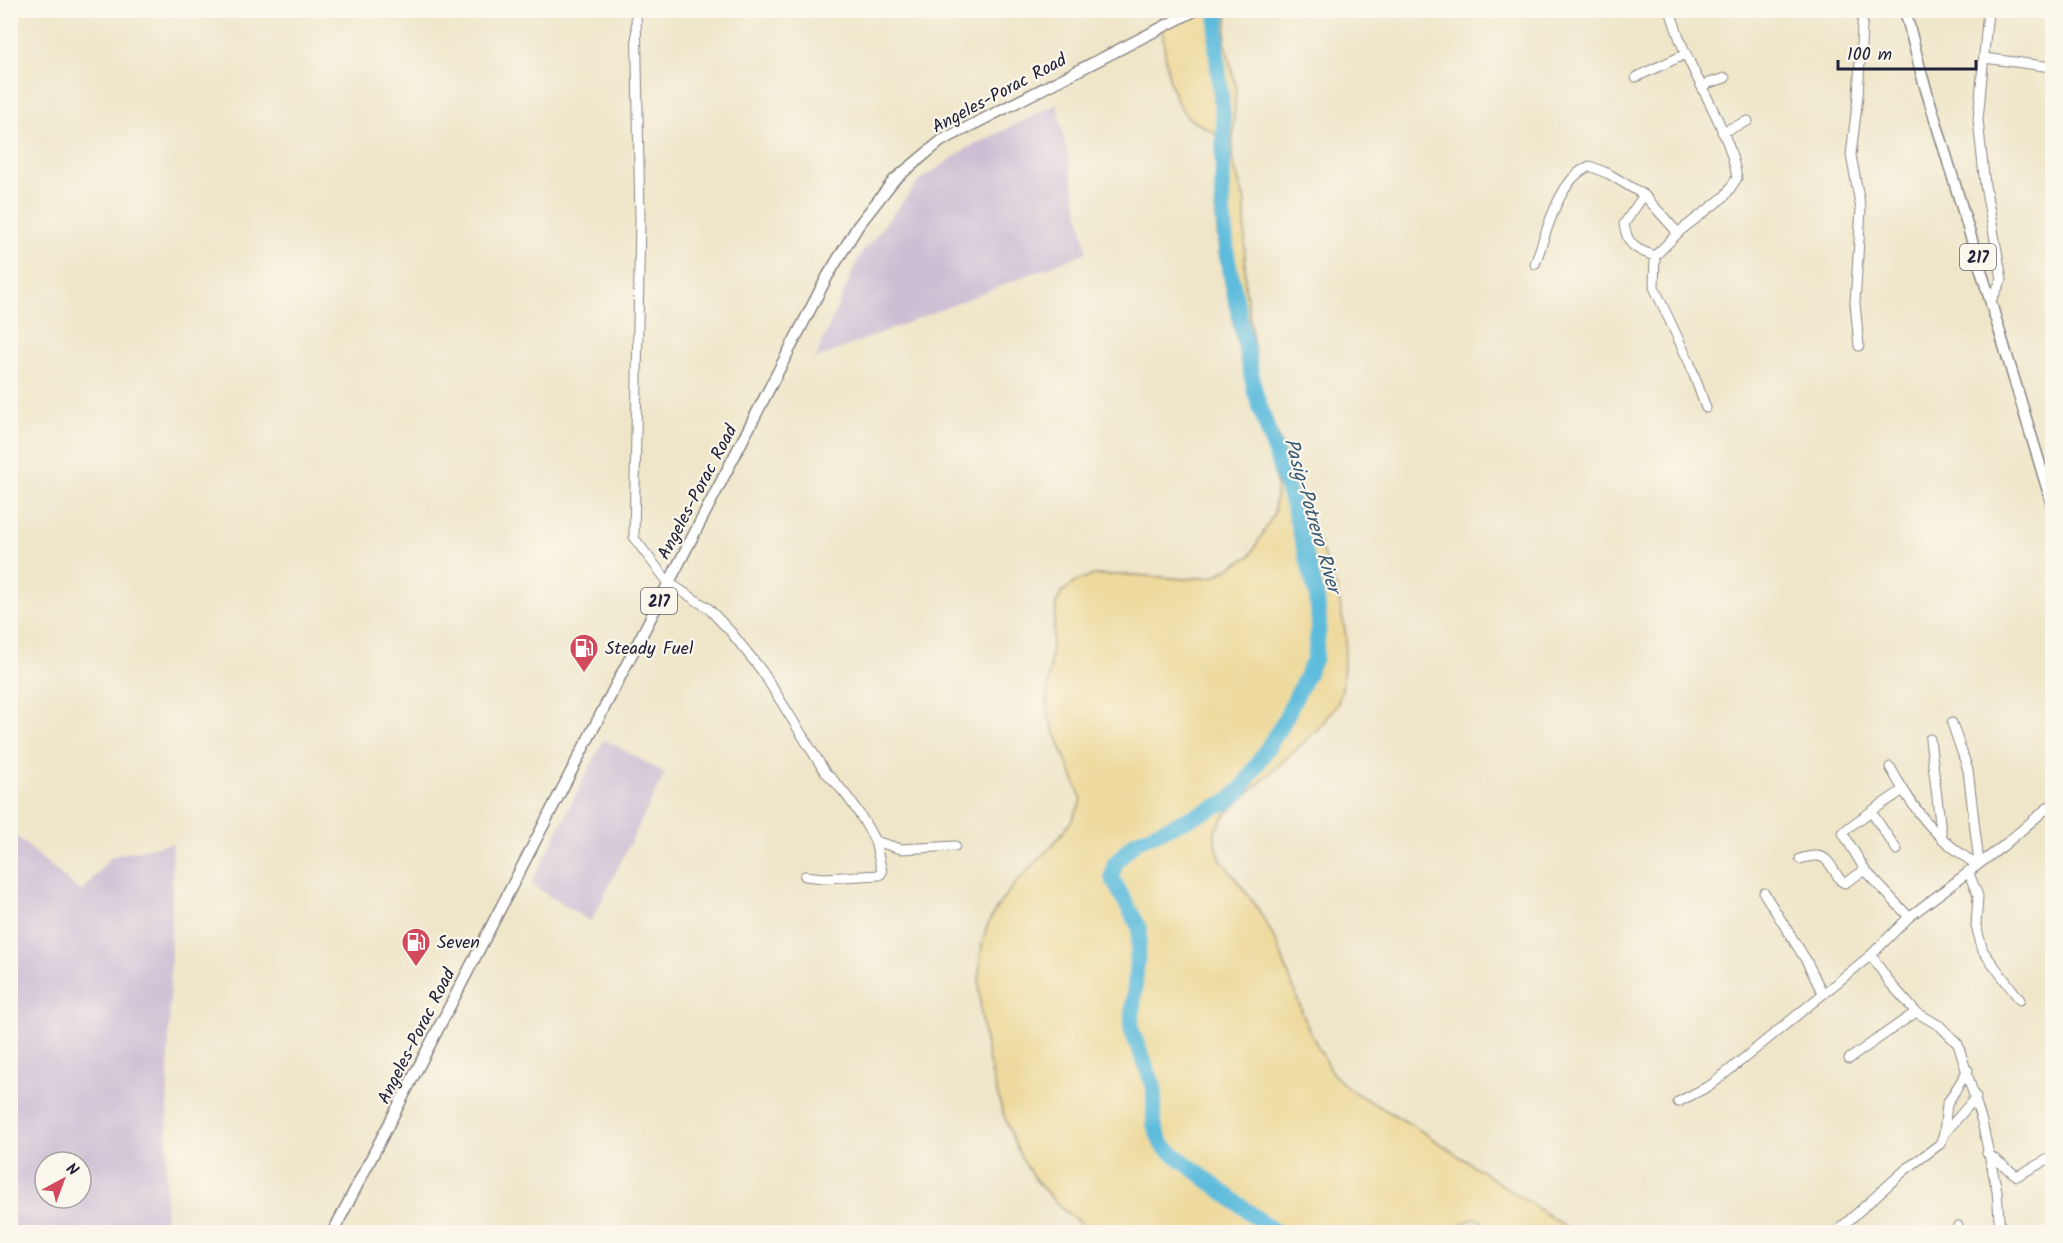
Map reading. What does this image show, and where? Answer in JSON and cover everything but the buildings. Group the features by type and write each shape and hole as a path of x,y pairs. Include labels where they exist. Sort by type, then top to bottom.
{"main road":[{"name":"Angeles-Porac Road","path":"333,1233 827,277 858,226 894,180 919,157 950,136 1196,10"},
{"name":"217","path":"1905,10 1922,76 2052,504"}],"street":[{"path":"636,10 640,219 634,538 668,582 708,608 730,631 762,671 825,772 835,781 864,820 874,841 882,872 880,875 805,876"},
{"path":"1670,10 1686,54 1703,85 1722,132 1735,165 1737,178 1735,186 1715,206 1678,233 1655,256 1654,287 1690,364 1706,408"},
{"path":"1858,346 1855,303 1861,209 1851,155 1858,96 1863,10"},
{"path":"1988,10 1978,120 1985,185 2002,279 1991,301"},
{"path":"1636,77 1686,54"},
{"path":"1983,58 2052,67"},
{"path":"1703,85 1725,78"},
{"path":"1722,132 1748,121"},
{"path":"1535,264 1562,192 1584,168 1596,168 1644,195 1678,233"},
{"path":"1644,195 1624,224 1626,237 1635,250 1655,256"},
{"path":"1952,723 1968,770 1978,896 1976,926 1983,951 2020,1000"},
{"path":"1930,739 1942,839"},
{"path":"1890,767 1903,790 1942,839 1974,867"},
{"path":"1903,790 1872,813 1846,828 1843,833 1865,870 1909,917"},
{"path":"1678,1102 1712,1085 1870,955 1909,917 2052,804"},
{"path":"1872,813 1897,850"},
{"path":"874,841 900,849 955,846"},
{"path":"1800,859 1817,853 1823,856 1841,881 1845,882 1865,870"},
{"path":"1764,893 1806,960 1823,994"},
{"path":"1870,955 1890,983 1916,1012 1940,1026 1958,1044 1976,1097 1997,1191 2000,1233"},
{"path":"1849,1059 1916,1012"},
{"path":"1836,1233 1905,1170 1940,1144 1944,1134 1947,1104 1968,1070"},
{"path":"1944,1134 1976,1097"},
{"path":"1987,1153 2017,1176 2052,1157"}],"shaded area":[{"path":"1057,104 1087,252 815,359 859,257 919,181 966,149"},
{"path":"604,739 665,773 591,922 531,884"},
{"path":"10,831 81,892 112,856 173,843 165,1232 11,1232"}],"sand":[{"path":"1160,11 1228,11 1225,43 1236,85 1232,159 1245,202 1245,285 1260,389 1338,593 1346,637 1342,690 1337,705 1317,730 1226,814 1215,831 1215,841 1220,858 1257,907 1277,943 1308,1028 1332,1073 1350,1090 1412,1125 1573,1232 1485,1232 1482,1221 1475,1218 1446,1232 1091,1232 1055,1201 1031,1174 1013,1140 1003,1112 993,1079 981,1010 979,977 982,947 989,922 998,905 1062,834 1082,800 1049,718 1047,696 1056,604 1062,592 1078,580 1095,575 1136,575 1185,579 1215,576 1250,556 1274,513 1277,486 1265,435 1243,370 1219,253 1215,206 1217,136 1189,118 1173,93"}],"waterway":[{"name":"Pasig-Potrero River","path":"1218,10 1216,47 1224,128 1222,200 1227,255 1255,392 1294,509 1317,597 1319,624 1315,658 1282,725 1242,788 1229,801 1135,842 1115,863 1112,878 1140,929 1131,1029 1154,1087 1154,1125 1162,1145 1275,1232"}],"place":[{"name":"Steady Fuel","path":"584,674"},
{"name":"Seven","path":"416,968"}]}
